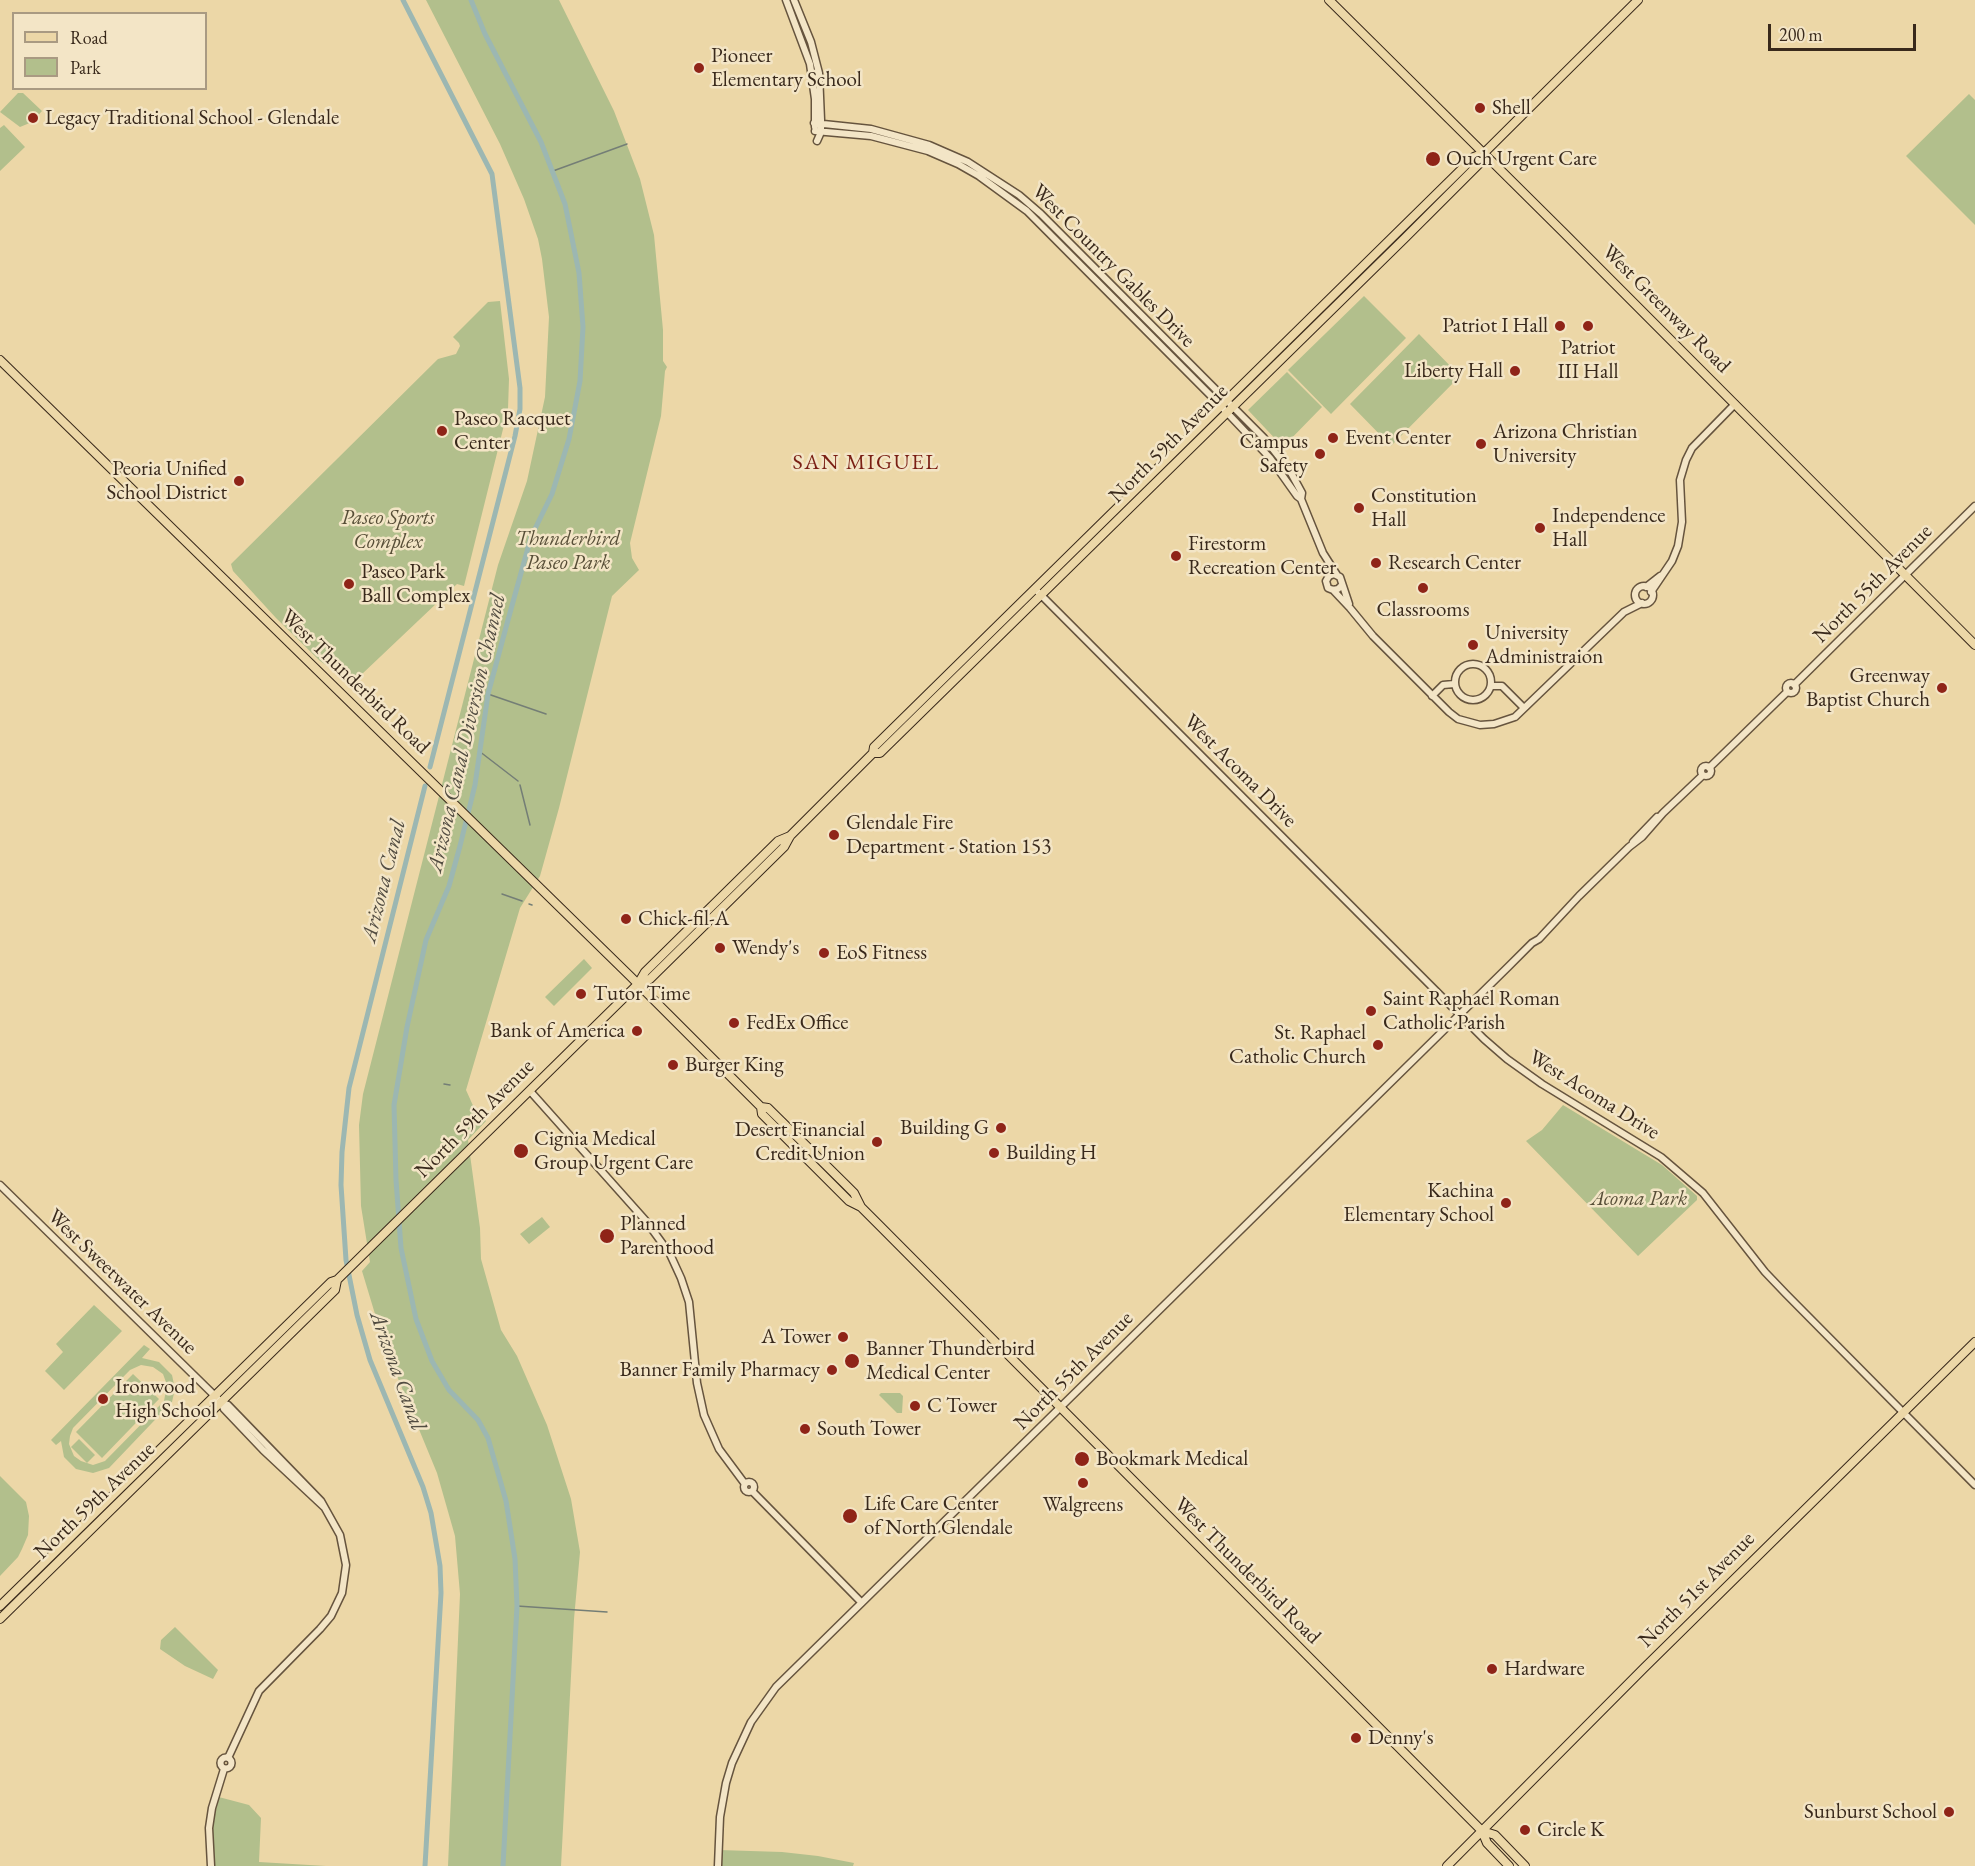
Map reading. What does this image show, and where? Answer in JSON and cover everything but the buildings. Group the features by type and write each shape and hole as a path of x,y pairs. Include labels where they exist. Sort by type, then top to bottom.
{"main road":[{"name":"West Greenway Road","path":"1329,0 1975,645"},
{"name":"North 59th Avenue","path":"639,984 650,979 784,848 790,836 873,753 874,747 1439,190 1474,157 1484,153 1638,0"},
{"name":"North 59th Avenue","path":"873,753 880,753 1418,226 1480,163 1484,153"},
{"path":"1439,190 1446,197"},
{"path":"1410,219 1418,226"},
{"name":"West Thunderbird Road","path":"0,360 639,984 761,1107 762,1114 849,1201 861,1207"},
{"name":"North 59th Avenue","path":"0,1619 99,1522 331,1282 354,1264 639,984 645,972 778,841 790,836"},
{"path":"688,942 687,935 697,921"},
{"name":"West Thunderbird Road","path":"761,1107 768,1108 845,1184 861,1207 1482,1831 1487,1843 1509,1866"},
{"path":"801,1152 815,1161 834,1180 845,1184"},
{"name":"North 51st Avenue","path":"1447,1866 1652,1660 1975,1342"},
{"name":"North 59th Avenue","path":"0,1606 103,1505 218,1399"},
{"path":"99,1522 103,1513 103,1505"},
{"name":"West Thunderbird Road","path":"1482,1831 1495,1835 1526,1866"}],"street":[{"path":"791,3 811,70 818,124"},
{"name":"West Country Gables Drive","path":"1223,403 1037,220 993,185 958,164 928,151 871,136 818,131 818,124 871,129 929,145 968,162 1006,185 1041,214 1223,403 1270,458 1301,499 1323,553 1342,580 1350,608"},
{"path":"1624,612 1650,601 1660,576 1675,553 1681,534 1680,480 1686,460 1692,448 1735,404"},
{"name":"North 55th Avenue","path":"718,1866 720,1818 732,1763 760,1707 776,1687 1532,943 1539,939 1639,834 1703,775 1710,774 1709,768 1787,692 1794,691 1794,685 1975,506"},
{"name":"West Country Gables Drive","path":"1323,553 1327,586 1432,696 1458,719 1480,725 1494,724 1515,717 1624,612"},
{"path":"1327,578 1337,575"},
{"path":"1624,612 1639,588 1646,587 1660,576"},
{"path":"1333,590 1342,585"},
{"path":"1646,587 1652,592"},
{"name":"West Acoma Drive","path":"1035,589 1459,1015 1500,1052 1533,1077 1652,1151 1684,1176 1707,1198 1765,1272 1975,1485"},
{"path":"1635,594 1637,601 1642,603"},
{"path":"1474,663 1480,665 1489,674 1491,686 1484,697 1471,701 1460,696 1454,684 1455,677 1462,667 1474,663"},
{"path":"1432,696 1443,685 1454,684"},
{"path":"1491,686 1502,686 1524,708"},
{"path":"530,1091 646,1221 670,1254 689,1302 697,1383 704,1415 719,1449 745,1484 752,1483 754,1487 752,1491 861,1602"},
{"name":"West Sweetwater Avenue","path":"0,1185 218,1399 224,1409 256,1443 324,1507 337,1528 344,1548 346,1565 344,1587 339,1600 326,1623 259,1691 228,1758 231,1765 224,1769 212,1808 209,1828 210,1866"}],"green space":[{"name":"Thunderbird Paseo Park","path":"426,0 559,0 614,111 640,179 654,235 663,330 663,361 667,367 661,416 630,543 632,558 639,570 612,596 540,876 520,908 466,1090 475,1110 486,1121 468,1140 480,1228 481,1259 501,1330 517,1356 547,1425 571,1499 580,1552 574,1619 561,1866 448,1866 460,1594 455,1536 437,1473 385,1347 362,1271 370,1262 361,1206 359,1125 363,1094 498,565 527,481 545,397 549,317 538,239 524,199 500,144"},
{"path":"18,93 23,93 42,111 32,122 20,127 0,112"},
{"path":"1969,94 1975,100 1975,225 1906,156"},
{"path":"4,125 25,147 0,171 0,128"},
{"path":"1364,296 1406,338 1331,414 1288,370"},
{"name":"Paseo Sports Complex","path":"500,301 509,379 508,409 464,586 457,584 361,675 359,674 348,684 320,661 276,618 233,571 231,564 438,359 456,354 460,346 453,337 488,302"},
{"path":"1419,334 1460,376 1391,446 1350,404"},
{"path":"1287,372 1322,407 1283,447 1248,410"},
{"path":"584,959 592,968 554,1006 545,997"},
{"name":"Acoma Park","path":"1563,1105 1662,1165 1697,1196 1697,1200 1638,1256 1526,1141 1542,1130"},
{"path":"542,1217 550,1227 529,1244 520,1234"},
{"path":"94,1305 122,1331 64,1390 45,1371 63,1352 56,1344"},
{"path":"144,1345 150,1349 142,1358 159,1362 172,1375 175,1389 172,1402 109,1468 93,1473 76,1469 64,1457 61,1441 56,1445 51,1440","holes":["141,1365 153,1367 163,1374 167,1385 164,1401 105,1461 93,1465 74,1456 69,1444 73,1428 130,1370"]},
{"path":"133,1374 159,1399 102,1458 76,1432"},
{"path":"881,1393 900,1393 903,1396 902,1413 897,1413 879,1395"},
{"path":"79,1439 95,1455 87,1463 71,1447"},
{"path":"0,1476 26,1502 29,1516 28,1535 22,1549 18,1557 0,1576"},
{"path":"175,1627 218,1670 213,1679 185,1666 160,1649 161,1640"},
{"path":"215,1796 249,1805 261,1818 259,1862 326,1866 211,1866 209,1856"},
{"path":"719,1850 782,1852 854,1863 853,1866 718,1866"}],"waterway":[{"path":"403,0 492,174 520,388 520,409 515,436 430,767"},
{"name":"Arizona Canal Diversion Channel","path":"471,0 485,34 541,142 565,204 579,273 583,327 580,381 569,439 552,494 531,537 488,694 475,785 449,886 426,940 407,1027 394,1105 401,1248 416,1319 432,1361 449,1390 478,1420 488,1438 506,1501 515,1559 517,1606 503,1866"},
{"path":"553,171 627,144"},
{"path":"488,694 546,714"},
{"path":"479,751 518,781"},
{"path":"520,785 530,825"},
{"name":"Arizona Canal","path":"425,786 349,1088 341,1185 346,1260 357,1315 370,1360 423,1487 431,1513 440,1566 441,1593 425,1866"},
{"path":"502,894 522,901"},
{"path":"444,1084 450,1085"},
{"path":"517,1606 607,1612"}],"place":[{"name":"Pioneer Elementary School","path":"699,68"},
{"name":"Shell","path":"1480,108"},
{"name":"Legacy Traditional School - Glendale","path":"33,118"},
{"name":"Ouch Urgent Care","path":"1433,159"},
{"name":"Patriot I Hall","path":"1560,326"},
{"name":"Patriot III Hall","path":"1588,326"},
{"name":"Liberty Hall","path":"1515,371"},
{"name":"Paseo Racquet Center","path":"442,431"},
{"name":"Event Center","path":"1333,438"},
{"name":"Arizona Christian University","path":"1481,444"},
{"name":"Campus Safety","path":"1320,454"},
{"name":"Peoria Unified School District","path":"239,481"},
{"name":"Constitution Hall","path":"1359,508"},
{"name":"Independence Hall","path":"1540,528"},
{"name":"Firestorm Recreation Center","path":"1176,556"},
{"name":"Research Center","path":"1376,563"},
{"name":"Paseo Park Ball Complex","path":"349,584"},
{"name":"Classrooms","path":"1423,588"},
{"name":"University Administraion","path":"1473,645"},
{"name":"Greenway Baptist Church","path":"1942,688"},
{"name":"Glendale Fire Department - Station 153","path":"834,835"},
{"name":"Chick-fil-A","path":"626,919"},
{"name":"Wendy's","path":"720,948"},
{"name":"EoS Fitness","path":"824,953"},
{"name":"Tutor Time","path":"581,994"},
{"name":"Saint Raphael Roman Catholic Parish","path":"1371,1011"},
{"name":"FedEx Office","path":"734,1023"},
{"name":"Bank of America","path":"637,1031"},
{"name":"St. Raphael Catholic Church","path":"1378,1045"},
{"name":"Burger King","path":"673,1065"},
{"name":"Building G","path":"1001,1128"},
{"name":"Desert Financial Credit Union","path":"877,1142"},
{"name":"Cignia Medical Group Urgent Care","path":"521,1151"},
{"name":"Building H","path":"994,1153"},
{"name":"Kachina Elementary School","path":"1506,1203"},
{"name":"Planned Parenthood","path":"607,1236"},
{"name":"A Tower","path":"843,1337"},
{"name":"Banner Thunderbird Medical Center","path":"852,1361"},
{"name":"Banner Family Pharmacy","path":"832,1370"},
{"name":"Ironwood High School","path":"103,1399"},
{"name":"C Tower","path":"915,1406"},
{"name":"South Tower","path":"805,1429"},
{"name":"Bookmark Medical","path":"1082,1459"},
{"name":"Walgreens","path":"1083,1483"},
{"name":"Life Care Center of North Glendale","path":"850,1516"},
{"name":"Hardware","path":"1492,1669"},
{"name":"Denny's","path":"1356,1738"},
{"name":"Sunburst School","path":"1949,1812"},
{"name":"Circle K","path":"1525,1830"}],"district":[{"name":"SAN MIGUEL","path":"866,463"}]}
